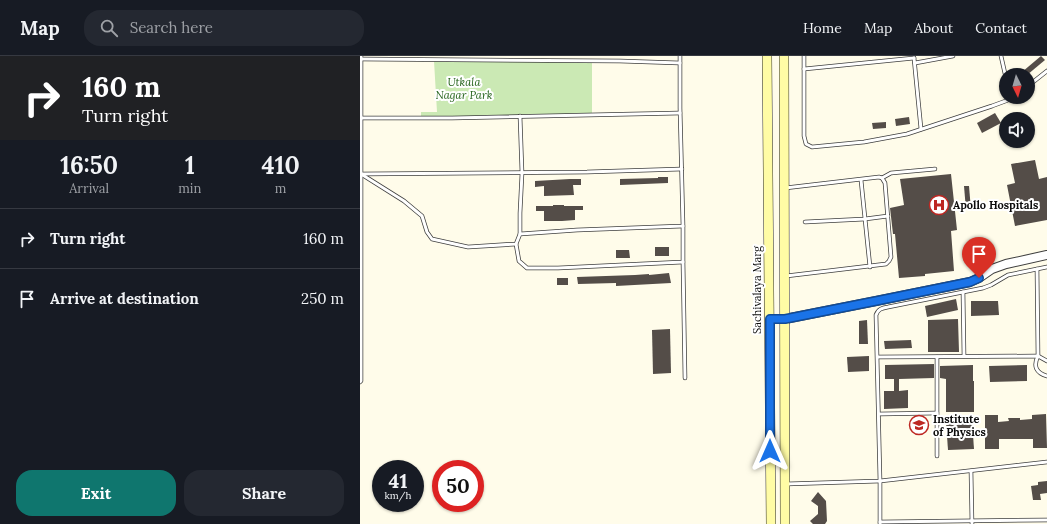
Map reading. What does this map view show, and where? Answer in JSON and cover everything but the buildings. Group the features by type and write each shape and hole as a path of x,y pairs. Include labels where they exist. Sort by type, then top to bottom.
{"main road":[{"name":"Sachivalaya Marg","path":"767,56 771,524"},
{"path":"784,56 785,524"}],"street":[{"path":"770,319 785,319 970,282 992,269 1006,264 1047,255"}],"lane":[{"path":"680,56 685,378"},
{"path":"804,56 804,136 808,146 816,147 864,142 907,134 999,102"},
{"path":"915,63 953,56"},
{"path":"1001,56 1004,68"},
{"path":"804,69 914,57 922,129"},
{"path":"360,382 361,58 680,63"},
{"path":"1035,80 1047,70"},
{"path":"361,118 680,113"},
{"path":"520,116 522,173 520,234 516,244 519,261 527,268 683,262"},
{"path":"361,174 587,172 682,169"},
{"path":"784,188 879,177 882,178 891,174 935,169"},
{"path":"361,174 404,201 422,216 427,232 432,239 468,247 516,244"},
{"path":"784,277 886,264 890,261 891,257 885,183 882,178"},
{"path":"861,180 870,266"},
{"path":"805,222 865,219 888,216"},
{"path":"520,234 577,230 683,226"},
{"path":"1047,267 1008,275 983,288 883,308 878,311 876,315 880,523 1047,520"},
{"path":"1038,269 1038,356 1035,363 1036,368 1040,373 1047,376"},
{"path":"963,292 964,356"},
{"path":"937,356 937,456"},
{"path":"878,357 1038,356 1047,361"},
{"path":"879,414 937,413"},
{"path":"785,484 880,481 1047,462"},
{"path":"971,471 972,522"}],"green space":[{"name":"Utkala Nagar Park","path":"434,61 592,61 592,115 421,118 421,112 437,112"}],"place":[{"name":"Apollo Hospitals","path":"939,205"},
{"name":"Institute of Physics","path":"919,425"}],"route":[{"path":"770,451 770,319 785,319 970,282 979,278"}]}
